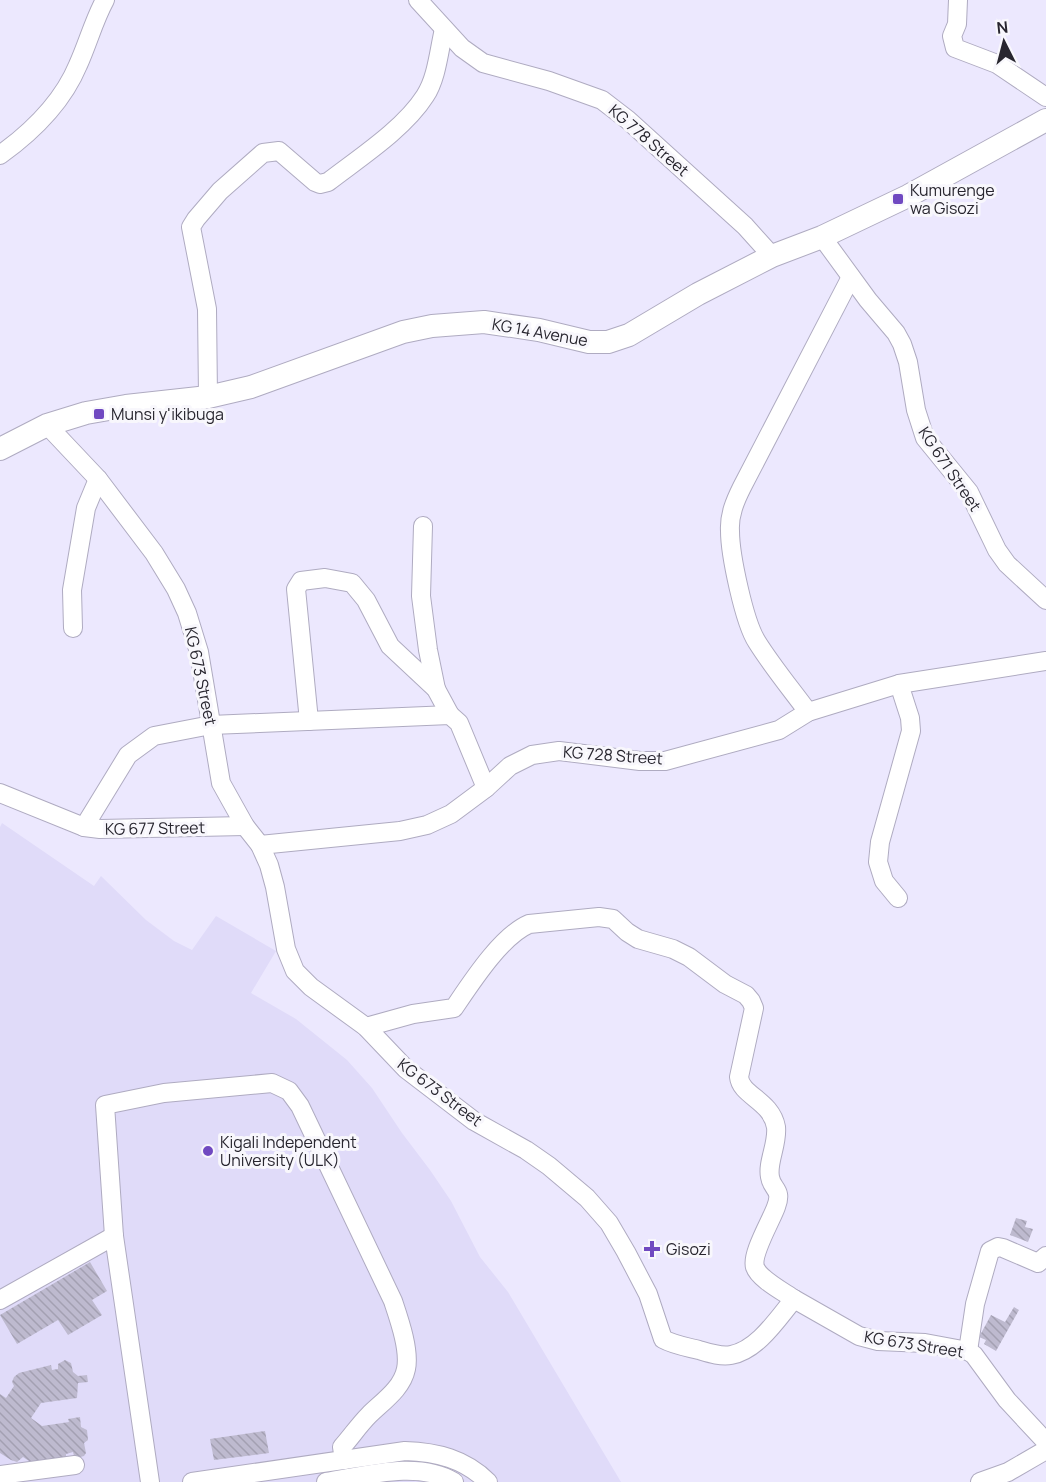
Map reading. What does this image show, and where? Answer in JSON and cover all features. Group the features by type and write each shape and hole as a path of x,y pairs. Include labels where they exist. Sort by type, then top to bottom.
{"main road":[{"name":"KG 14 Avenue","path":"0,449 47,425 86,413 208,397 251,387 403,332 432,326 484,322 539,330 589,342 608,342 629,334 698,294 772,256 822,237 908,196 1046,120"}],"street":[{"path":"0,155 43,118 57,102 77,67 105,0"},
{"name":"KG 778 Street","path":"418,0 462,48 483,63 549,81 602,100 628,120 745,226 772,256"},
{"path":"958,0 957,24 952,36 955,48 997,64 1046,97"},
{"path":"208,397 207,309 191,227 196,219 220,191 263,153 279,151 320,184 336,176 388,136 426,95 434,73 444,29"},
{"name":"KG 671 Street","path":"822,237 903,344 916,410 926,438 969,492 997,550 1007,564 1046,600"},
{"path":"808,712 756,640 749,624 732,558 729,529 733,507 742,487 851,277"},
{"name":"KG 673 Street","path":"47,425 98,478 154,553 176,589 199,652 221,783 245,826 260,844 275,886 286,949 295,971 311,987 366,1027 406,1069 474,1121 526,1149 587,1198 609,1223 626,1252 648,1294 663,1339 670,1343 717,1355 742,1352 756,1342 794,1299 859,1336 878,1341 925,1343 968,1351 974,1355 1007,1400 1046,1442"},
{"path":"73,628 74,578 86,508 98,478"},
{"path":"423,526 421,596 436,689 450,715 459,723 486,788"},
{"path":"309,721 296,589 301,581 325,578 352,583 366,600 390,646 436,689"},
{"name":"KG 728 Street","path":"260,844 400,831 427,825 451,814 486,788 510,766 532,755 559,751 640,761 665,760 779,730 808,712 899,684 1046,661"},
{"path":"897,898 884,881 878,862 880,842 911,731 910,718 899,684"},
{"path":"84,827 128,755 154,736 211,725 450,715"},
{"name":"KG 677 Street","path":"0,793 84,827 123,830 245,826"},
{"path":"366,1027 413,1014 454,1008 490,959 512,935 529,924 599,917 613,919 638,939 673,949 689,957 725,984 746,995 754,1008 739,1082 743,1088 765,1104 772,1114 776,1140 770,1178 779,1195 754,1265 759,1274 794,1299"},
{"path":"150,1482 114,1236 105,1105 164,1093 272,1083 289,1091 300,1106 393,1301 402,1326 405,1345 406,1369 396,1390 342,1447 344,1460"},
{"path":"0,1300 114,1236"},
{"path":"968,1351 975,1304 990,1251 998,1247 1003,1248 1038,1263 1046,1256"},
{"path":"980,1482 1008,1472 1046,1450"},
{"path":"192,1482 263,1477 344,1460 405,1451 431,1452 455,1460 478,1472 488,1482"},
{"path":"0,1475 75,1465"},
{"path":"326,1482 405,1471 427,1471 454,1482"}],"shaded area":[{"name":"Kigali Independent University (ULK)","path":"2,823 94,886 101,876 146,920 174,941 192,950 216,916 276,951 251,993 296,1019 347,1060 372,1088 451,1201 480,1257 508,1292 621,1482 0,1482 0,827"}],"building":[{"path":"1016,1218 1027,1221 1025,1227 1033,1229 1028,1242 1010,1235"},
{"path":"90,1262 107,1291 92,1300 102,1315 68,1335 58,1320 17,1344 0,1315"},
{"path":"1014,1307 1019,1310 996,1351 984,1344 986,1340 979,1337 991,1315 1005,1322"},
{"path":"65,1360 71,1363 73,1372 78,1376 87,1375 88,1382 78,1383 77,1398 41,1403 31,1418 42,1426 69,1422 68,1419 80,1417 81,1427 87,1430 88,1440 84,1443 86,1453 77,1458 73,1452 66,1454 66,1457 32,1463 23,1457 17,1462 11,1460 0,1453 0,1394 6,1398 14,1386 12,1382 14,1377 19,1373 51,1365 52,1370 58,1369 58,1364"},
{"path":"265,1431 269,1453 214,1460 210,1439"}],"place":[{"name":"Kumurenge wa Gisozi","path":"898,199"},
{"name":"Munsi y'ikibuga","path":"99,414"},
{"name":"Kigali Independent University (ULK)","path":"208,1151"},
{"name":"Gisozi","path":"652,1249"}]}
